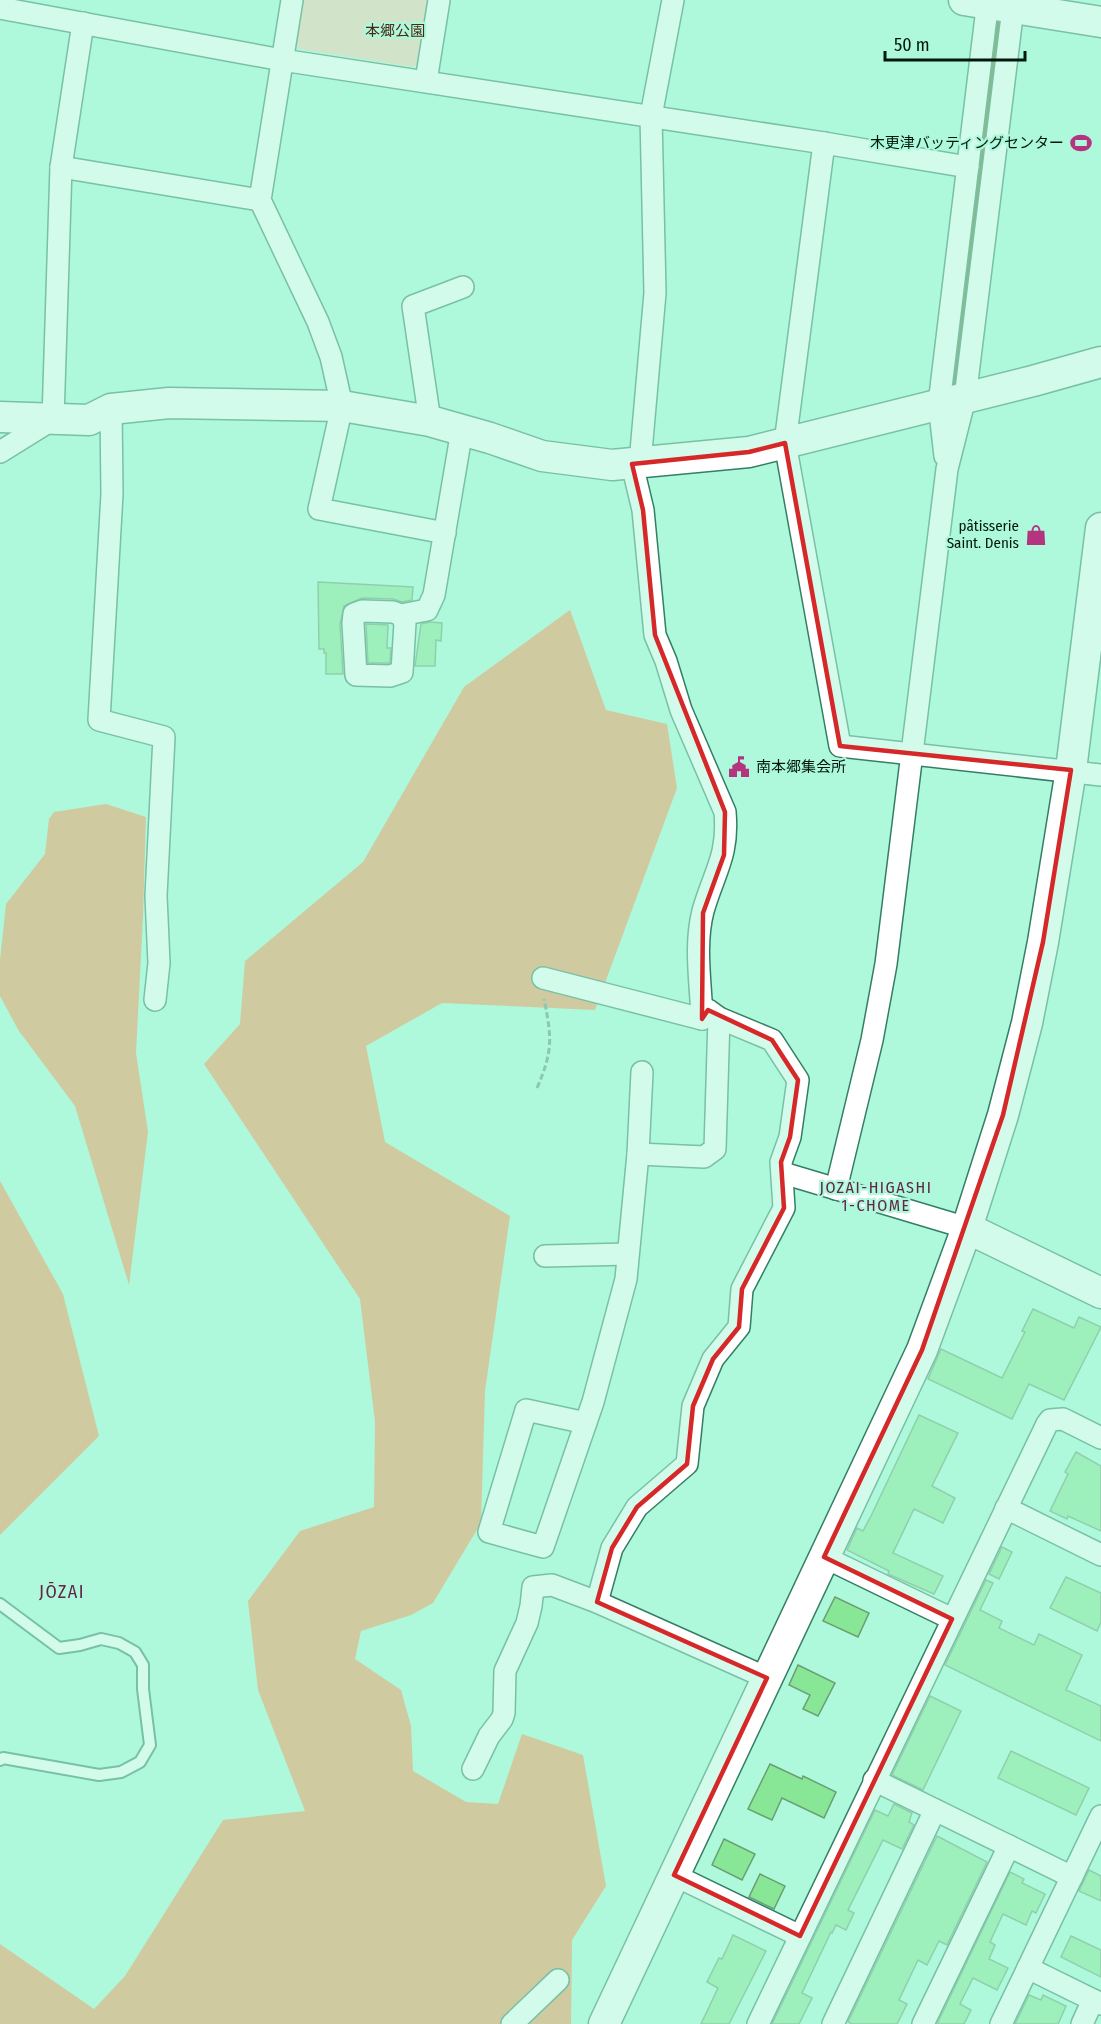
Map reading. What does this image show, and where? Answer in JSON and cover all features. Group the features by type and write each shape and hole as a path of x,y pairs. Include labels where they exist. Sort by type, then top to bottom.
{"street":[{"path":"292,0 260,200 318,322 331,357 342,406 319,509 445,533"},
{"path":"426,81 439,0"},
{"path":"638,1154 704,1157 715,1149 711,1018 699,952 703,913 724,855 727,829 725,812 681,710 666,661 655,635 643,510 636,464 655,294 651,116 674,0"},
{"path":"995,3 1101,22"},
{"path":"837,1189 872,1040 886,964 947,469 968,167 995,3"},
{"path":"952,401 995,3"},
{"path":"0,8 282,60 968,167"},
{"path":"52,419 61,167 84,23"},
{"path":"824,143 785,443 840,746 1101,775"},
{"path":"61,167 260,200"},
{"path":"430,421 413,306 463,287"},
{"path":"0,417 89,420 111,409 169,403 342,406 430,421 542,456 612,465 636,464 749,452 1101,362"},
{"path":"111,409 112,494 99,720 164,738 156,896 159,963 155,1000"},
{"path":"0,452 52,419"},
{"path":"402,615 427,610 434,595 462,430"},
{"path":"604,2024 921,1350 968,1228 1003,1115 1027,1023 1057,865 1098,578 1101,528"},
{"path":"543,978 711,1018 772,1040 798,1080 790,1137 781,1162 784,1208 742,1289 739,1328 713,1359 693,1406 687,1464 637,1507 612,1548 597,1602"},
{"path":"586,1424 526,1410 489,1532 543,1547 586,1424 626,1279 638,1154 642,1072"},
{"path":"783,1173 968,1228 1101,1293"},
{"path":"545,1256 628,1254"},
{"path":"758,2024 1050,1420 1063,1419 1101,1438"},
{"path":"1006,1508 1101,1555"},
{"path":"824,1557 952,1619"},
{"path":"473,1769 489,1736 502,1719 505,1706 505,1671 527,1623 533,1587 552,1585 597,1602 767,1678"},
{"path":"874,1780 1072,1877"},
{"path":"833,2024 935,1810"},
{"path":"1001,2024 1101,1816"},
{"path":"923,2024 1009,1846"},
{"path":"674,1875 800,1936"},
{"path":"1028,1968 1097,2002 1082,2024"},
{"path":"512,2024 558,1980"}],"lane":[{"path":"0,1604 59,1648 100,1640 119,1643 135,1652 143,1665 143,1689 150,1745 140,1762 121,1772 99,1776 3,1758 0,1760"}],"path":[{"path":"537,1088 550,1050 550,1028 542,991 543,978"}],"highlighted area":[{"path":"785,443 840,746 1071,770 1043,942 1003,1115 922,1350 824,1557 952,1619 800,1936 674,1875 767,1678 597,1602 612,1548 637,1507 687,1464 693,1406 713,1359 739,1327 742,1289 784,1208 781,1162 790,1137 798,1080 772,1040 708,1010 702,1019 703,913 724,855 725,812 655,635 643,510 632,464 749,452"}],"green space":[{"name":"本郷公園","path":"299,0 432,0 423,61 413,67 299,49 293,40"}],"shaded area":[{"path":"570,610 606,710 667,724 677,788 595,1010 442,1003 366,1046 385,1142 510,1216 485,1391 481,1523 433,1603 411,1615 361,1631 355,1659 401,1690 411,1726 413,1771 466,1802 498,1804 522,1734 583,1755 606,1886 572,1940 571,2024 0,2024 0,1944 94,2009 125,1976 223,1820 305,1811 258,1690 248,1601 300,1531 374,1507 375,1422 360,1299 204,1064 240,1024 245,961 363,862 464,687"},
{"path":"106,804 146,817 136,1053 148,1132 129,1285 75,1106 19,1031 0,996 0,960 6,904 45,854 49,819 54,812"},
{"path":"0,1181 63,1294 99,1436 0,1535"}],"building":[{"path":"318,582 413,587 412,600 402,602 393,599 362,598 344,606 340,624 343,674 326,674 326,653 324,649 319,649"},
{"path":"442,623 441,641 436,640 435,666 415,666 421,624"},
{"path":"366,624 388,625 387,648 391,648 390,663 368,663"},
{"path":"1033,1309 1074,1328 1079,1317 1101,1327 1064,1400 1029,1384 1012,1419 928,1379 941,1349 1002,1378 1025,1332 1022,1331"},
{"path":"919,1415 958,1433 932,1486 955,1498 943,1523 914,1509 893,1553 943,1576 934,1594 888,1574 889,1571 847,1550 857,1528 863,1531 871,1516"},
{"path":"1076,1452 1101,1466 1101,1531 1068,1516 1067,1519 1050,1511 1068,1474 1065,1472"},
{"path":"1002,1547 1012,1552 999,1579 989,1574"},
{"path":"1066,1577 1101,1593 1101,1622 1097,1631 1050,1608"},
{"path":"986,1580 993,1583 980,1610 1002,1621 999,1628 1034,1645 1039,1634 1082,1655 1066,1690 1101,1706 1101,1741 945,1665"},
{"path":"835,1597 869,1613 858,1637 823,1621"},
{"path":"798,1665 835,1683 818,1716 803,1709 810,1695 789,1685"},
{"path":"930,1696 961,1711 923,1790 892,1775"},
{"path":"1011,1751 1089,1788 1076,1815 998,1778"},
{"path":"770,1764 802,1779 803,1776 836,1792 824,1818 782,1798 772,1820 748,1809"},
{"path":"894,1804 912,1813 909,1822 914,1825 902,1849 883,1840 848,1910 854,1913 846,1930 836,1925 831,1932 802,1993 812,1998 799,2024 772,2024 875,1810 888,1816"},
{"path":"937,1836 987,1862 947,1945 939,1941 927,1965 918,1960 899,2000 907,2004 897,2024 852,2024 848,2022"},
{"path":"724,1839 755,1854 742,1880 712,1865"},
{"path":"1089,1870 1101,1876 1101,1901 1079,1891"},
{"path":"1010,1872 1024,1879 1022,1883 1045,1894 1036,1913 1032,1911 1026,1925 1003,1914 990,1942 995,1945 989,1959 1008,1968 997,1990 973,1978 960,2004 971,2010 964,2024 937,2024"},
{"path":"760,1874 785,1886 774,1909 749,1897"},
{"path":"733,1935 766,1951 729,2024 701,2024 718,1988 707,1982 719,1958 722,1959"},
{"path":"1071,1936 1101,1950 1101,1977 1061,1957"},
{"path":"1029,1995 1041,2000 1043,1995 1066,2006 1058,2024 1015,2024"}],"waterway":[{"path":"955,389 1000,15"}],"place":[{"name":"木更津バッティングセンター","path":"1081,143"},
{"name":"pâtisserie Saint. Denis","path":"1036,535"},
{"name":"南本郷集会所","path":"739,767"}],"district":[{"name":"JOZAI-HIGASHI 1-CHOME","path":"876,1196"},
{"name":"JŌZAI","path":"62,1592"}]}
